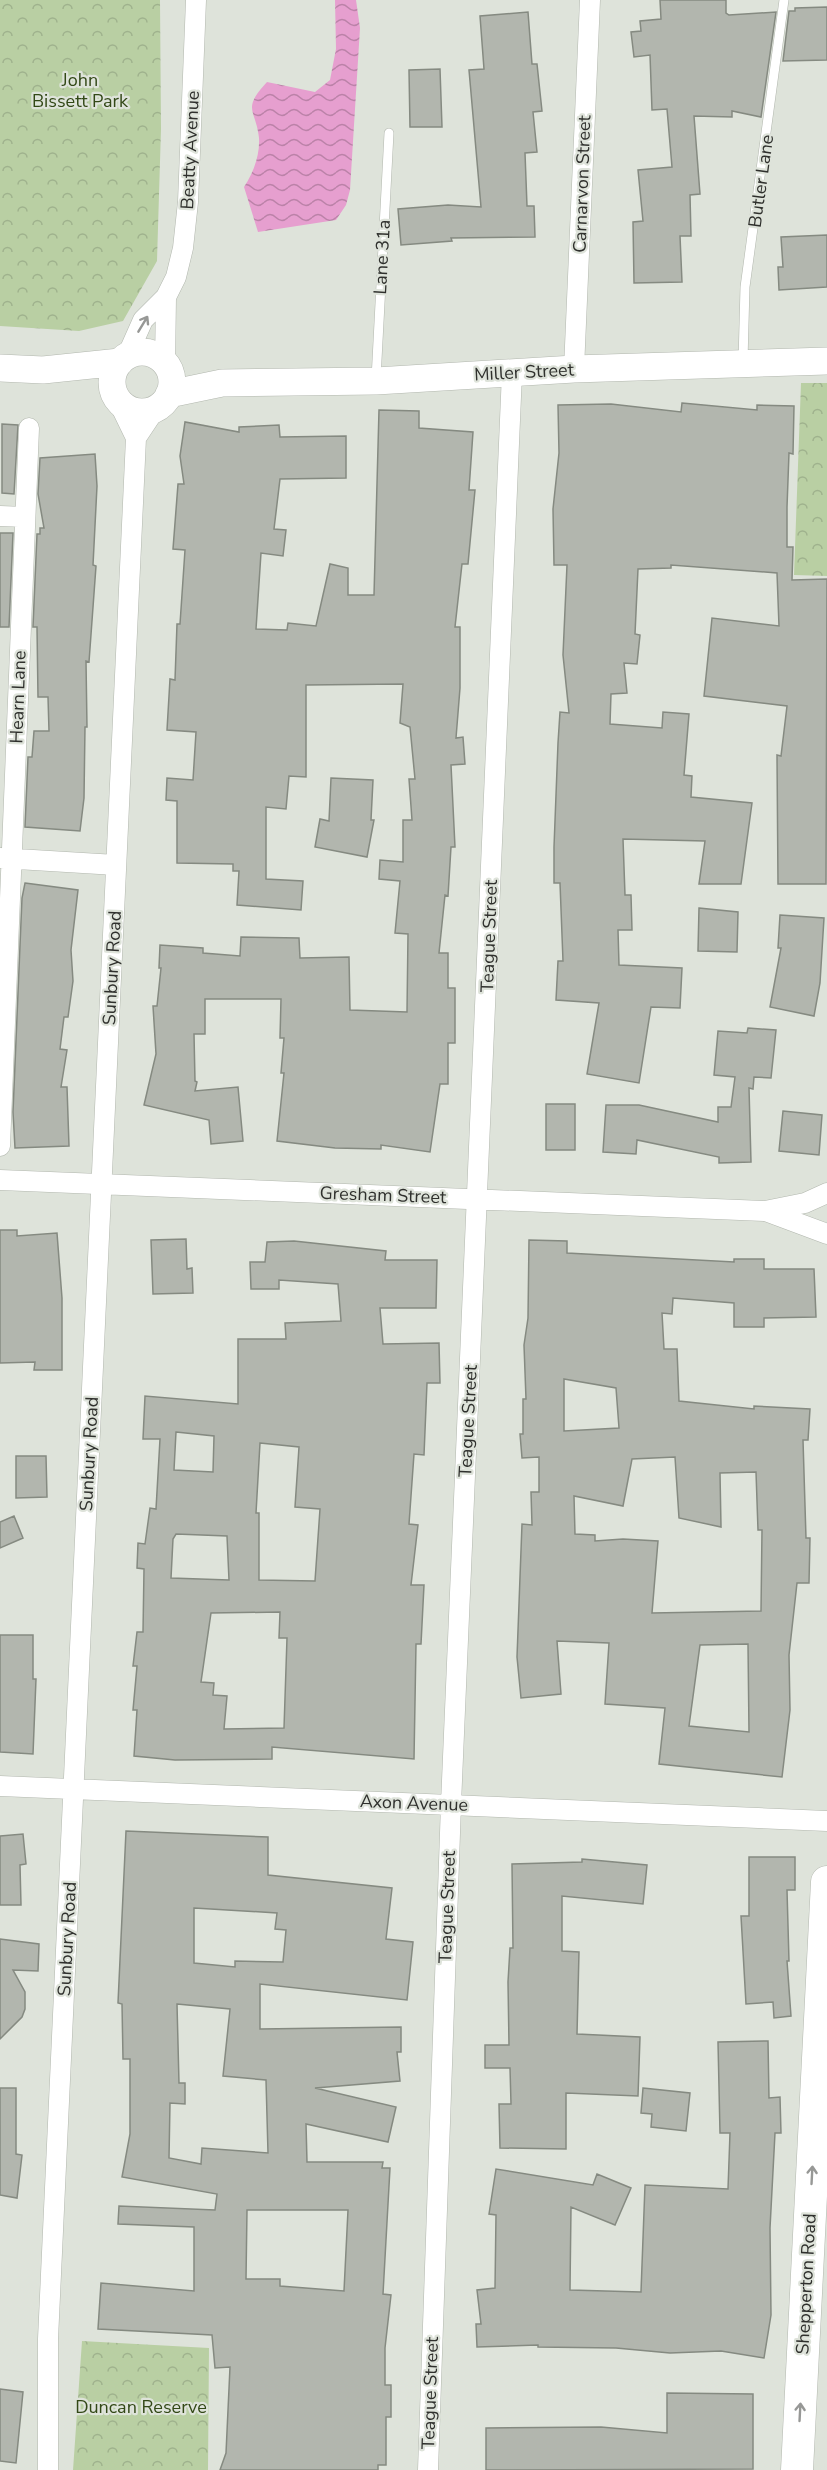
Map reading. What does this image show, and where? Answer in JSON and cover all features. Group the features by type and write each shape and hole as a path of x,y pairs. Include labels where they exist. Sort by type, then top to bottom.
{"highway":[{"name":"Shepperton Road","path":"797,2470 827,1882"}],"main road":[{"path":"0,368 119,376 147,353 165,384 137,412 119,376"},
{"name":"Miller Street","path":"165,384 376,381 574,369 743,362 827,362"}],"street":[{"name":"Beatty Avenue","path":"119,376 143,320 166,297 176,277 188,202 196,0"},
{"name":"Carnarvon Street","path":"574,369 590,0"},
{"name":"Beatty Avenue","path":"165,384 166,297"},
{"name":"Teague Street","path":"428,2470 451,1804 512,373"},
{"name":"Sunbury Road","path":"48,2470 49,2328 136,438 119,376"},
{"path":"136,438 165,384"},
{"name":"Hearn Lane","path":"0,1146 6,858 29,428"},
{"path":"0,516 25,517"},
{"path":"6,858 116,865"},
{"name":"Gresham Street","path":"0,1180 765,1211 805,1203 827,1193"},
{"name":"Gresham Street","path":"765,1211 827,1234"},
{"name":"Axon Avenue","path":"0,1786 827,1821"}],"lane":[{"name":"Butler Lane","path":"743,362 742,331 745,287 784,0"},
{"name":"Lane 31a","path":"376,381 389,133"}],"green space":[{"name":"John Bissett Park","path":"0,0 160,0 161,129 157,261 123,321 79,331 0,326"},
{"path":"801,383 827,383 827,576 794,575"},
{"name":"Duncan Reserve","path":"82,2341 209,2348 208,2470 73,2470"}],"water":[{"path":"335,0 356,0 360,28 350,190 346,205 336,220 258,232 244,187 255,164 259,145 252,104 267,82 315,92 330,80 336,49"}],"building":[{"path":"660,0 726,0 726,13 729,15 776,12 761,117 732,111 732,117 694,116 700,194 690,195 691,236 680,236 682,282 634,283 633,222 643,221 638,170 672,167 667,109 652,110 650,55 634,57 631,32 641,31 640,21 661,19"},
{"path":"827,7 827,60 783,61 789,11 795,11 795,8"},
{"path":"528,12 532,64 537,64 542,111 533,112 537,152 525,153 527,206 534,206 535,237 451,238 452,241 401,245 398,209 448,205 481,207 469,70 484,69 480,16"},
{"path":"440,69 442,127 410,127 409,70"},
{"path":"827,235 827,287 779,290 778,267 783,267 781,237"},
{"path":"682,403 757,410 757,405 794,406 793,454 789,453 787,507 787,547 793,547 792,580 827,579 826,884 778,884 777,755 781,756 787,706 704,696 712,618 779,626 777,573 671,565 671,568 638,569 635,634 640,635 637,664 624,663 627,693 611,694 610,724 662,728 663,712 689,714 684,775 692,776 691,797 752,803 741,884 699,884 705,841 623,839 625,895 631,895 632,930 618,930 619,965 682,968 680,1008 651,1007 639,1083 587,1074 599,1003 556,1000 558,961 563,961 560,883 554,883 558,743 560,712 569,713 563,655 567,565 554,565 553,509 559,453 558,405 611,404 681,412"},
{"path":"379,410 419,411 419,428 473,432 469,490 475,490 468,564 462,564 455,627 460,627 460,688 456,738 463,737 465,764 451,765 455,847 451,847 448,896 445,895 439,953 448,953 448,988 455,988 455,1043 448,1043 448,1084 440,1084 430,1152 381,1145 381,1149 335,1148 277,1141 284,1073 281,1073 284,1038 280,1038 281,999 205,999 205,1034 194,1034 195,1081 197,1082 195,1091 238,1087 243,1141 211,1144 209,1120 144,1105 156,1054 153,1006 157,1006 161,968 159,968 160,945 203,948 203,953 240,956 241,937 299,938 300,958 349,957 350,1010 407,1012 408,934 395,933 400,881 379,879 380,860 403,862 403,820 412,820 409,779 415,779 410,727 400,723 403,684 306,685 306,777 289,776 286,809 266,807 266,879 303,881 301,910 237,905 239,871 233,871 233,864 177,863 177,801 166,800 167,778 193,780 196,732 167,730 170,679 175,680 177,624 180,624 185,550 173,549 178,484 184,484 180,456 185,422 239,432 239,427 279,425 280,437 346,436 346,478 280,479 274,529 286,530 283,556 261,553 256,629 287,630 288,623 316,626 330,564 348,568 348,595 374,595"},
{"path":"2,424 18,425 14,494 2,493"},
{"path":"95,454 97,486 93,565 96,566 89,662 86,661 87,727 85,727 84,798 80,831 25,827 28,757 32,757 34,731 49,731 48,697 38,697 37,627 33,627 37,534 40,534 40,528 44,528 38,494 40,458"},
{"path":"0,533 13,533 9,627 0,627"},
{"path":"331,778 373,780 371,820 374,820 367,857 315,847 320,819 329,821"},
{"path":"25,883 78,890 71,950 73,981 68,1017 64,1017 60,1049 67,1050 61,1087 67,1087 69,1146 15,1148 13,1112 22,898"},
{"path":"699,908 738,912 737,952 698,951"},
{"path":"780,915 824,918 820,983 814,1016 770,1007 781,948 778,948"},
{"path":"748,1028 776,1030 771,1078 754,1077 753,1089 749,1088 751,1162 719,1163 719,1157 637,1140 636,1154 603,1152 606,1105 639,1105 718,1122 718,1107 731,1107 735,1077 714,1075 718,1031 747,1033"},
{"path":"546,1104 575,1104 575,1150 546,1150"},
{"path":"783,1111 822,1115 819,1155 779,1151"},
{"path":"0,1230 17,1230 17,1236 57,1233 62,1298 62,1370 34,1370 35,1362 0,1363"},
{"path":"186,1239 187,1269 192,1268 193,1293 153,1294 151,1240"},
{"path":"529,1240 567,1241 567,1253 734,1262 734,1259 764,1259 764,1269 814,1269 816,1317 764,1318 764,1327 734,1327 734,1303 673,1298 672,1314 662,1313 664,1349 677,1349 679,1401 754,1409 754,1406 810,1409 808,1440 803,1440 806,1538 810,1538 809,1583 797,1583 789,1655 790,1710 782,1777 659,1764 665,1708 605,1704 609,1643 557,1641 561,1694 521,1698 517,1657 522,1524 532,1525 531,1492 539,1492 539,1457 522,1458 520,1434 523,1434 523,1399 526,1399 524,1345 528,1318","holes":["564,1379 616,1388 619,1428 564,1431","675,1457 679,1518 721,1527 720,1473 756,1472 758,1530 762,1530 761,1611 652,1613 658,1541 623,1539 595,1541 595,1535 575,1534 574,1496 623,1506 632,1459","748,1644 749,1732 689,1726 700,1645"]},
{"path":"294,1241 386,1251 385,1260 437,1260 436,1308 380,1308 383,1344 439,1343 440,1383 427,1383 424,1455 414,1454 409,1524 418,1525 411,1585 424,1585 421,1644 416,1644 414,1759 272,1747 272,1759 175,1760 134,1756 137,1710 133,1710 137,1666 133,1666 137,1632 143,1632 144,1569 137,1568 138,1543 145,1544 150,1508 156,1509 160,1439 143,1439 145,1396 238,1404 238,1339 286,1339 285,1323 341,1321 338,1284 279,1280 279,1289 251,1289 250,1262 265,1262 267,1242","holes":["176,1432 214,1436 213,1472 174,1470","260,1443 299,1447 295,1507 320,1509 315,1581 259,1580 259,1513 256,1513","176,1534 227,1536 229,1580 171,1578 173,1539","280,1612 279,1638 287,1638 284,1728 224,1729 227,1696 213,1695 214,1683 201,1682 211,1613"]},
{"path":"16,1456 46,1456 47,1497 16,1498"},
{"path":"14,1516 23,1538 0,1548 0,1522"},
{"path":"0,1635 33,1635 33,1679 36,1679 33,1754 0,1752"},
{"path":"126,1831 268,1837 268,1875 392,1888 386,1939 413,1942 407,2000 260,1984 260,2029 401,2027 401,2052 397,2052 400,2081 315,2088 396,2107 388,2142 306,2124 307,2162 383,2162 382,2168 390,2168 383,2294 391,2295 385,2348 385,2385 391,2385 391,2417 386,2417 386,2465 378,2465 378,2470 220,2470 226,2453 230,2367 215,2368 212,2335 98,2329 101,2283 194,2291 194,2227 118,2224 119,2206 215,2210 217,2194 122,2177 130,2134 130,2059 123,2059 122,2004 118,2003","holes":["194,1908 277,1913 275,1929 286,1930 283,1962 235,1961 235,1967 194,1963","177,2004 230,2009 223,2076 266,2080 268,2153 202,2148 201,2164 169,2158 170,2103 185,2104 185,2083 179,2083","247,2210 348,2210 344,2291 280,2286 280,2279 246,2279"]},
{"path":"23,1834 26,1864 20,1865 21,1905 0,1905 0,1836"},
{"path":"749,1857 795,1857 795,1890 787,1890 789,1961 787,1961 791,2016 774,2018 773,2002 746,2004 741,1916 749,1916"},
{"path":"582,1859 647,1865 643,1904 562,1896 562,1951 579,1952 577,2034 640,2037 638,2096 566,2093 566,2149 500,2148 499,2104 511,2104 510,2068 485,2068 485,2045 509,2045 508,1982 510,1948 513,1948 512,1864 582,1862"},
{"path":"0,1939 39,1944 38,1971 13,1970 25,1992 25,2009 22,2017 0,2039"},
{"path":"768,2041 769,2098 780,2097 781,2133 775,2133 770,2228 771,2315 764,2358 721,2351 670,2353 616,2348 538,2347 538,2345 477,2347 476,2324 481,2324 477,2290 495,2288 496,2215 489,2214 496,2169 593,2185 597,2174 631,2188 615,2225 571,2207 570,2290 641,2292 645,2185 728,2189 730,2133 720,2133 718,2042"},
{"path":"0,2088 16,2088 16,2154 22,2155 17,2198 0,2195"},
{"path":"643,2088 690,2093 686,2131 651,2127 652,2114 641,2113"},
{"path":"0,2389 23,2392 16,2463 0,2461"},
{"path":"667,2393 753,2394 753,2469 486,2470 486,2428 601,2427 667,2433"}]}
